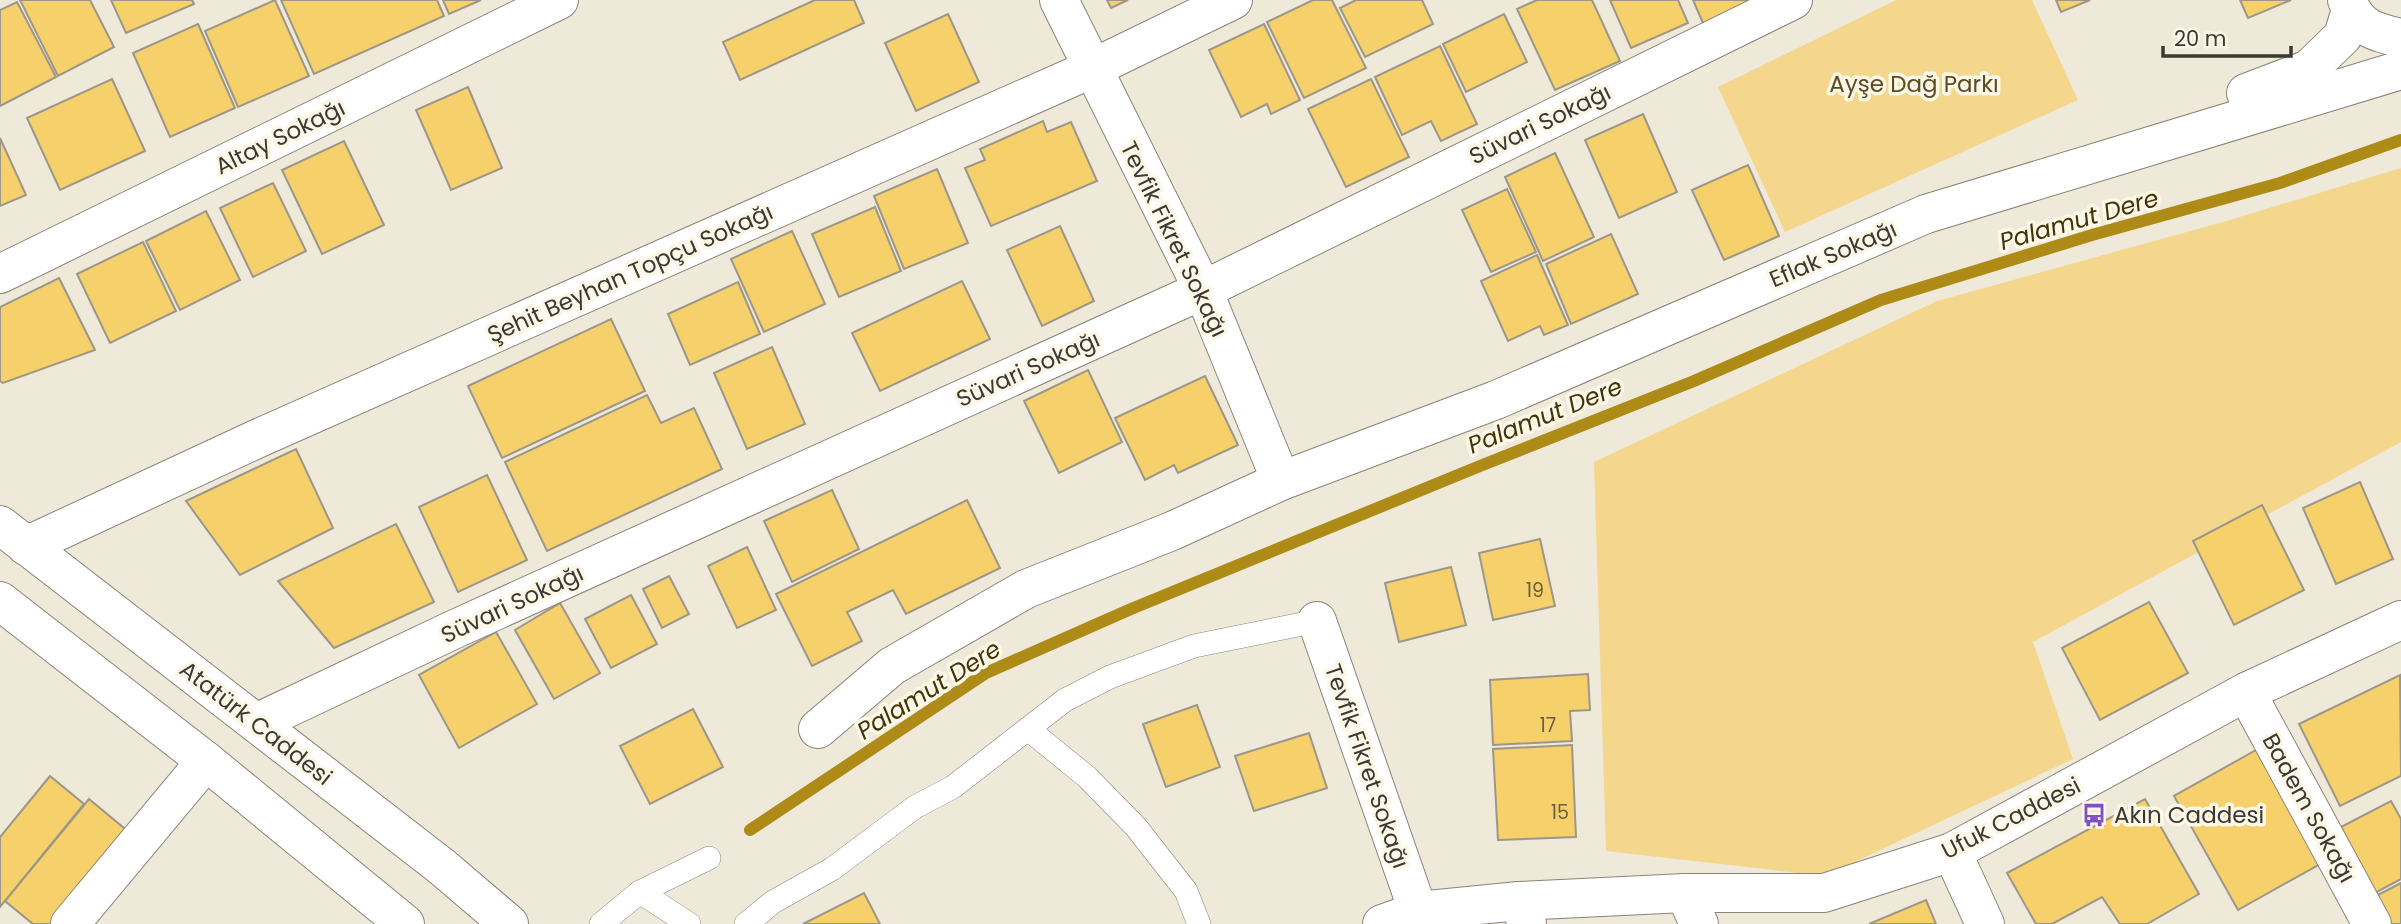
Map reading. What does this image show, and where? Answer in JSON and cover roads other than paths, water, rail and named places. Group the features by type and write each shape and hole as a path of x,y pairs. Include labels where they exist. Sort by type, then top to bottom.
{"street":[{"name":"Altay Sokağı","path":"0,274 559,0"},
{"name":"Tevfik Fikret Sokağı","path":"1059,0 1203,290 1281,481"},
{"name":"Şehit Beyhan Topçu Sokağı","path":"13,536 261,437 1091,69 1233,0"},
{"name":"Süvari Sokağı","path":"256,723 1203,290 1793,0"},
{"path":"2349,5 2370,31 2401,38"},
{"path":"1960,203 2309,69 2343,36 2349,5"},
{"name":"Eflak Sokağı","path":"818,729 892,666 1026,589 1171,530 1281,481 1496,400 1926,214 2401,69"},
{"name":"Atatürk Caddesi","path":"13,536 441,866 509,924"},
{"path":"0,601 206,761 405,924"},
{"name":"Ufuk Caddesi","path":"1382,924 1418,911 1523,913 1692,908 1824,893 1952,852 2246,692 2401,620"},
{"name":"Tevfik Fikret Sokağı","path":"1317,621 1418,911"},
{"name":"Badem Sokağı","path":"2246,692 2372,924"},
{"path":"70,924 206,761"},
{"path":"1952,852 1985,924"}],"lane":[{"path":"746,924 774,902 832,869 915,807 953,787 1065,700 1110,677 1194,646 1317,621"},
{"path":"1028,729 1087,777 1136,827 1186,891 1199,924"},
{"path":"601,924 640,892 709,858"},
{"path":"640,892 689,924"}],"waterway":[{"name":"Palamut Dere","path":"750,830 986,673 1131,609 1694,381 1881,300 2092,235 2280,183 2401,140"}],"place":[{"name":"Akın Caddesi","path":"2094,815"}],"park label":[{"name":"Ayşe Dağ Parkı","path":"1914,84"}]}
